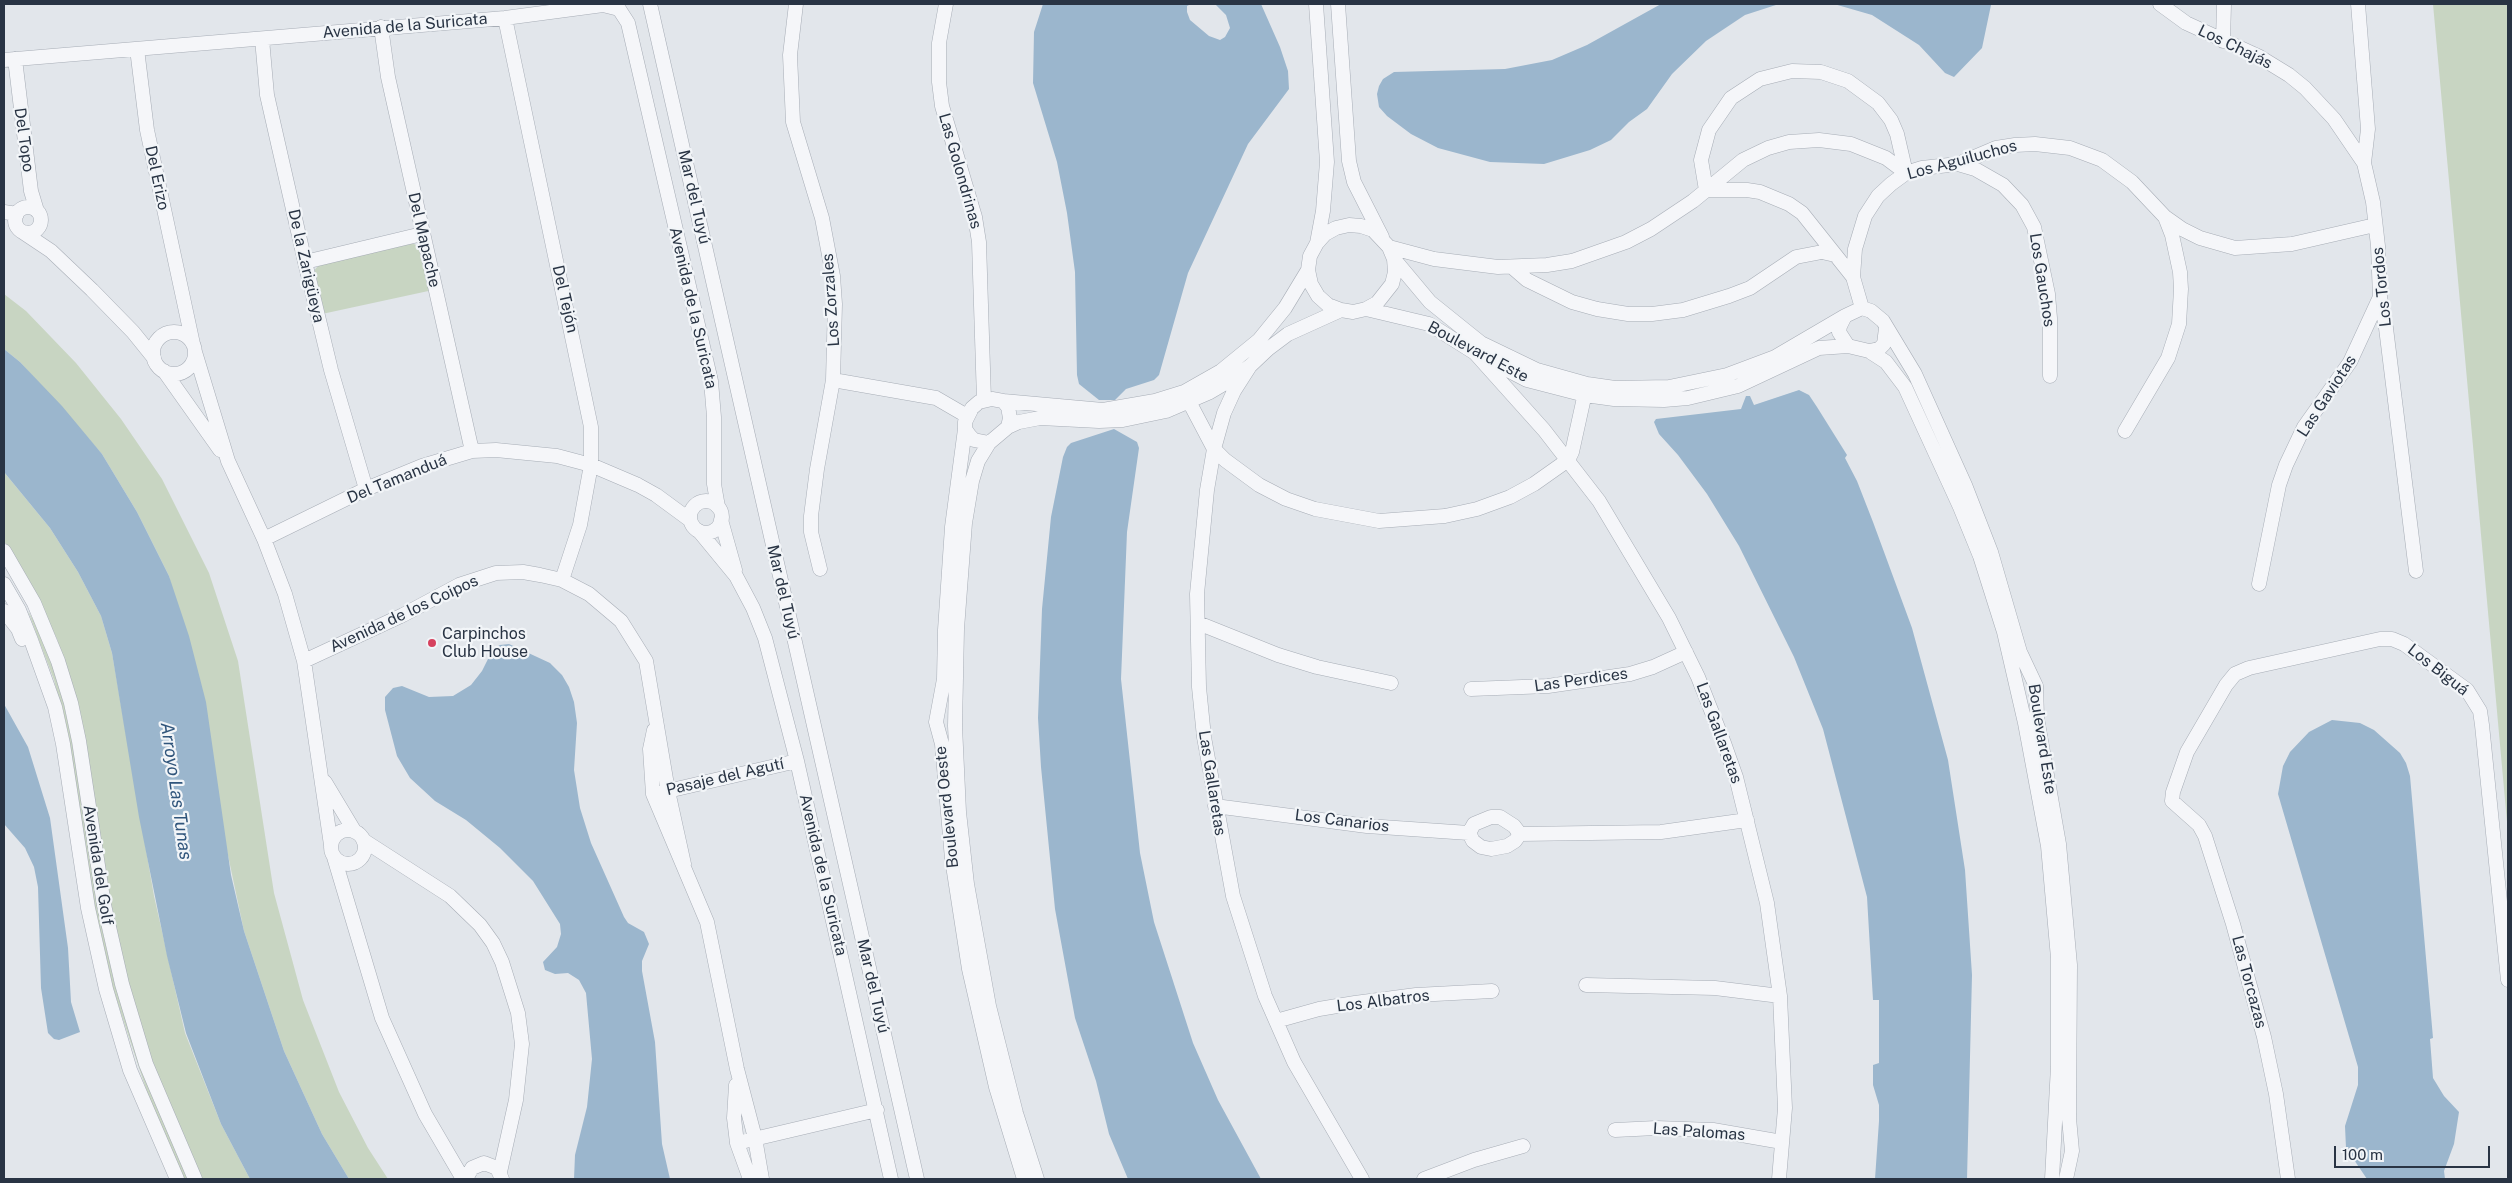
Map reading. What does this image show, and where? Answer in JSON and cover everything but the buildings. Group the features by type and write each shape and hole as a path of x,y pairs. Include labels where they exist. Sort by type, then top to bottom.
{"street":[{"name":"Mar del Tuyú","path":"650,4 917,1179"},
{"name":"Los Zorzales","path":"796,4 790,55 791,101 799,147 822,218 833,276 836,332 833,380 816,469 811,516 810,532 820,569"},
{"name":"Las Golondrinas","path":"946,4 939,43 939,82 942,106 975,218 979,242 984,400"},
{"path":"1316,4 1327,162 1323,211 1317,243"},
{"path":"1338,4 1349,161 1354,182 1389,248 1392,284 1386,295 1366,309 1354,312 1341,310 1328,305 1318,296 1311,284 1308,270 1310,256 1317,243 1325,234 1336,228 1349,225 1361,226 1373,230 1389,248 1456,263 1512,267 1572,261 1626,242 1673,215 1743,160 1768,148 1797,141 1830,141 1860,146 1886,158 1906,173"},
{"name":"Los Chajás","path":"2160,4 2186,23 2271,63 2305,88 2334,119 2364,163"},
{"path":"2223,41 2225,23 2224,4"},
{"name":"Los Tordos","path":"2358,4 2368,129 2364,163 2373,202 2380,297 2386,328 2416,571"},
{"name":"Avenida de la Suricata","path":"9,60 504,18 603,5 619,9 628,23 711,381 714,417 714,484 705,514 753,608 765,638 797,761 891,1179"},
{"name":"Del Tejón","path":"504,18 585,387 592,427 592,465 580,525 562,580"},
{"name":"Del Mapache","path":"382,27 388,77 472,451"},
{"name":"De la Zarigüeya","path":"262,39 267,95 304,262 331,370 366,489"},
{"name":"Del Erizo","path":"137,50 147,130 184,304 194,348 228,461"},
{"name":"Del Topo","path":"9,60 31,191 51,251"},
{"path":"1706,190 1701,160 1708,130 1718,114 1731,98 1745,87 1777,73 1792,70 1821,72 1837,76 1870,95 1891,120 1897,134 1906,173"},
{"name":"Los Aguiluchos","path":"1853,277 1855,249 1865,216 1878,196 1906,173 1922,168 1958,164 1996,148 2016,145 2035,144 2070,148 2102,160 2132,182 2165,217 2200,238 2235,248 2292,244 2375,225"},
{"name":"Los Gauchos","path":"1958,164 1974,169 2003,185 2022,205 2034,227 2050,318 2050,376"},
{"path":"1706,190 1747,190 1775,197 1789,204 1812,224 1853,277 1862,308 1877,315 1886,328 1884,344 1879,349 1869,351 1848,346 1840,332 1840,326 1845,316 1862,308"},
{"name":"Del Topo","path":"14,218 31,191"},
{"path":"31,208 39,217 33,232 14,218 31,208"},
{"path":"2125,431 2168,358 2179,324 2180,272 2172,234 2165,217"},
{"path":"14,218 51,251 132,332 164,371 228,461 264,539 285,594 304,661 333,851 382,1018 425,1114 449,1157 471,1172"},
{"path":"304,262 422,234"},
{"name":"Boulevard Este","path":"1389,248 1430,302 1481,342 1537,370 1586,390 1649,388 1684,384 1727,375 1775,357 1845,316"},
{"path":"1512,267 1533,284 1572,302 1620,313 1652,314 1703,306 1743,291 1796,257 1822,252 1835,255"},
{"path":"833,380 936,398 966,423 974,440 989,443 1008,427 1019,422 1040,418 1099,421 1123,420 1166,411 1259,340 1285,308 1308,270"},
{"name":"Las Gaviotas","path":"2259,584 2279,485 2286,465 2304,427 2350,362 2380,297"},
{"path":"154,358 156,344 176,324 184,304"},
{"name":"Boulevard Este","path":"1366,309 1429,324 1475,353 1527,380 1639,400 1688,398 1738,386 1819,348 1848,346"},
{"path":"966,423 972,408 984,400 1103,410 1210,392 1250,366 1288,334 1341,310"},
{"name":"Boulevard Este","path":"1886,328 1915,374 1940,444 1985,554 2020,652 2036,686 2037,718 2054,845 2057,934 2065,992 2071,1143 2067,1175"},
{"path":"132,332 164,336 179,333 194,348 194,360 185,371 171,374 164,371"},
{"name":"Boulevard Este","path":"1869,351 1886,362 1905,387 1940,444"},
{"name":"Las Gallaretas","path":"1475,353 1568,460 1600,501 1669,618 1686,652 1724,743 1747,820 1767,903 1780,996 1784,1108 1779,1179"},
{"name":"Las Gallaretas","path":"1250,366 1234,391 1224,413 1214,449 1200,547 1198,623 1200,695 1215,806 1233,896 1251,957 1276,1021 1294,1062 1362,1179"},
{"path":"1186,397 1214,449 1225,460 1259,485 1286,499 1315,509 1379,521 1446,516 1477,509 1510,497 1534,484 1568,460 1586,390"},
{"path":"1002,401 1010,413 1008,427"},
{"name":"Boulevard Oeste","path":"966,423 956,560 944,679 936,722 967,884 975,969 997,1046 1024,1179"},
{"name":"Boulevard Oeste","path":"953,813 957,629 956,560 972,481 978,461 989,443"},
{"name":"Del Tamanduá","path":"264,539 366,489 422,466 472,451 537,452 592,465 638,485 675,509 705,514"},
{"name":"Avenida de la Suricata","path":"705,514 736,576"},
{"name":"Avenida del Golf","path":"4,551 34,602 58,661 71,703 79,741 107,921 130,1012 146,1064 195,1179"},
{"name":"Boulevard Este","path":"1985,554 2054,845"},
{"path":"4,583 16,572"},
{"name":"Avenida de los Coipos","path":"304,661 403,615 459,584 496,573 523,572 562,580 589,594 605,606 631,634 646,661 651,680 668,791 684,864"},
{"name":"Avenida del Golf","path":"4,583 19,610 42,666 63,744 88,908 106,989 130,1070 176,1179"},
{"path":"4,611 18,629 63,744"},
{"path":"1198,623 1278,655 1317,667 1391,682"},
{"name":"Los Biguá","path":"2172,801 2173,792 2187,752 2226,685 2235,674 2249,668 2380,639 2392,639 2404,644 2467,690 2480,711 2508,980"},
{"name":"Las Perdices","path":"1471,689 1548,686 1630,674 1653,667 1686,652"},
{"path":"2014,678 2018,672 2029,670"},
{"path":"2019,699 2029,704 2036,700"},
{"path":"938,706 945,703 950,704 955,710"},
{"name":"Avenida de los Coipos","path":"656,722 650,749 653,794 707,922 736,1069 755,1138 762,1179"},
{"path":"939,732 948,732 955,726"},
{"name":"Pasaje del Agutí","path":"653,794 797,761"},
{"path":"321,774 359,836 365,850 342,879"},
{"name":"Las Torcazas","path":"2172,801 2199,825 2233,924 2270,1066 2288,1179"},
{"name":"Los Canarios","path":"1215,806 1234,806 1367,826 1469,833"},
{"path":"1520,834 1507,820 1491,817 1482,819 1474,824 1469,833 1473,841 1481,847 1491,850 1508,846 1520,834 1661,832 1747,820"},
{"path":"333,851 340,833 359,836 391,860 450,896 493,943 502,962 518,1014 522,1044 516,1100 505,1145 501,1176"},
{"path":"333,851 342,863 374,859 391,860"},
{"path":"1586,985 1672,986 1780,996"},
{"name":"Los Albatros","path":"1276,1021 1319,1009 1355,1003 1416,995 1492,990"},
{"name":"Boulevard Este","path":"2052,1174 2058,1066 2065,992"},
{"name":"Avenida de los Coipos","path":"736,1069 734,1118 737,1143 750,1179"},
{"path":"737,1143 877,1110"},
{"name":"Boulevard Oeste","path":"1010,1115 1037,1179"},
{"name":"Las Palomas","path":"1615,1130 1656,1128 1713,1130 1782,1142"},
{"path":"2054,1142 2066,1140 2071,1143"},
{"path":"471,1172 495,1156 505,1145"},
{"path":"1424,1179 1474,1160 1524,1146"},
{"path":"471,1172 493,1165 501,1176"},
{"path":"2052,1174 2057,1171 2067,1175"}],"green space":[{"path":"2433,4 2508,4 2508,833"},
{"path":"412,243 422,248 433,290 322,314 313,272 317,267 321,264"},
{"path":"4,294 26,311 76,363 121,419 162,479 209,573 238,661 274,893 303,1000 339,1092 368,1148 388,1179 349,1179 322,1134 284,1051 244,931 169,576 137,512 102,454 20,362 4,349"},
{"path":"4,472 50,528 78,572 101,616 112,653 154,896 185,1033 221,1124 250,1179 201,1179 159,1083 115,940 83,727 57,639 17,561 4,541"},
{"path":"28,611 45,640 69,718 94,878 189,1179 184,1179 151,1104 112,986 98,930 64,721 54,680"}],"water":[{"path":"1043,4 1191,4 1187,6 1190,20 1209,36 1220,40 1225,37 1230,28 1226,15 1215,4 1261,4 1280,47 1288,71 1289,89 1248,144 1188,273 1159,375 1154,380 1126,389 1115,400 1099,400 1079,384 1077,375 1075,272 1067,213 1057,162 1033,83 1034,32"},
{"path":"1661,4 1779,4 1745,15 1706,41 1672,74 1647,109 1629,122 1611,140 1590,150 1544,164 1490,162 1438,148 1411,134 1387,116 1379,107 1377,94 1379,86 1383,79 1394,72 1505,69 1552,60 1587,45"},
{"path":"1834,4 1991,5 1982,48 1954,77 1945,73 1919,45 1872,15"},
{"name":"Arroyo Las Tunas","path":"4,349 20,362 62,406 102,454 137,512 169,576 189,636 206,702 231,875 244,931 284,1051 322,1134 349,1179 250,1179 221,1124 186,1033 167,956 139,817 112,653 101,616 78,572 50,528 4,472"},
{"path":"1799,390 1809,395 1847,455 1845,458 1857,481 1912,628 1948,760 1965,870 1972,975 1967,1179 1875,1179 1879,1105 1873,1085 1873,1065 1879,1063 1879,1000 1873,1000 1867,897 1823,729 1794,657 1739,546 1707,494 1678,455 1659,434 1654,422 1656,419 1741,409 1746,396 1750,396 1754,405"},
{"path":"1114,429 1137,442 1139,448 1127,532 1121,679 1140,853 1154,922 1193,1043 1218,1100 1261,1179 1128,1179 1109,1134 1096,1081 1075,1018 1055,909 1041,767 1038,718 1042,609 1051,517 1063,457 1067,447 1071,443"},
{"path":"509,644 550,663 562,675 569,687 574,702 577,723 574,770 580,808 591,843 624,917 628,923 644,932 649,944 642,961 642,971 655,1042 662,1144 670,1179 574,1179 575,1155 587,1107 592,1059 586,993 579,980 568,973 555,974 545,970 543,962 557,947 561,934 560,924 533,881 500,848 466,820 435,801 410,778 397,756 385,710 385,697 393,688 402,686 429,697 453,696 471,685 482,671 493,649 500,645"},
{"path":"4,704 28,747 50,818 68,948 71,1002 80,1032 59,1040 54,1039 48,1033 41,988 38,887 34,867 25,848 4,824"},
{"path":"2332,720 2360,723 2374,730 2400,753 2406,763 2410,776 2433,1038 2430,1039 2433,1078 2444,1096 2459,1112 2454,1144 2444,1171 2445,1179 2367,1179 2346,1148 2345,1126 2358,1085 2358,1067 2278,794 2283,766 2290,752 2309,732"}],"place":[{"name":"Carpinchos Club House","path":"432,643"}]}
